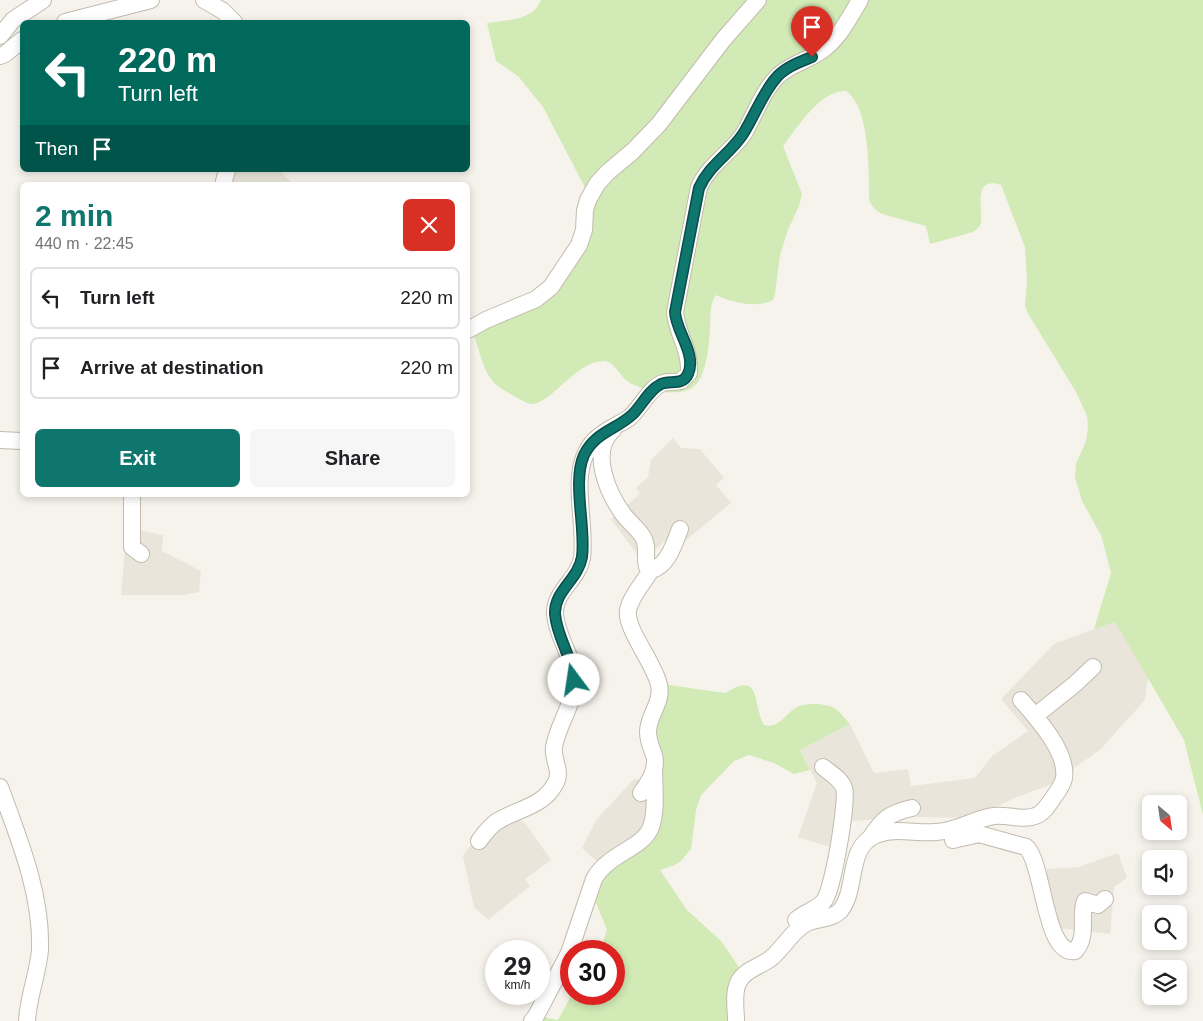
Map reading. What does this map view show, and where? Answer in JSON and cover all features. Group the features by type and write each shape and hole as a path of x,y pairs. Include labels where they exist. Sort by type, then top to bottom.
{"street":[{"path":"0,36 13,20 43,0"},
{"path":"74,20 138,5 151,0"},
{"path":"204,0 223,10 232,20"},
{"path":"470,329 486,320 536,300 551,287 579,245 584,230 586,205 597,184 608,172 634,151 659,124 723,40 758,0"},
{"path":"651,570 647,567 646,563 647,549 645,539 623,514 608,488 604,475 602,456 605,442 609,434 633,414 655,388 664,383 682,381 689,373 688,355 675,319 675,312 702,180 713,165 742,136 776,77 832,44 860,0"},
{"path":"0,56 20,42"},
{"path":"479,841 484,832 496,822 533,805 552,788 558,778 554,748 574,695 574,680 571,662 557,632 555,606 582,559 584,539 580,479 582,463 588,449 595,441 606,431 618,425"},
{"path":"0,440 20,441"},
{"path":"132,497 132,547 141,554"},
{"path":"532,1021 568,953 598,870 609,861 641,842 650,831 654,817 654,754 650,746 648,733 660,698 659,684 634,632 628,614 632,601 651,570 663,564 680,529"},
{"path":"1035,716 1093,667"},
{"path":"870,838 883,833 948,831 993,816 1030,818 1040,814 1061,787 1064,769 1047,730 1021,700"},
{"path":"780,948 796,921 821,904 827,897 830,888 842,824 845,794 837,778 823,767"},
{"path":"640,793 649,782 654,769"},
{"path":"0,787 30,874 40,925 38,966 28,1006 27,1021"},
{"path":"736,1021 735,1000 737,984 751,969 770,958 803,926 811,921 832,916 841,910 847,899 855,864 860,852 882,821 895,813 912,808"},
{"path":"920,832 936,839 949,841 979,834 1026,847 1030,850 1036,862 1042,897 1057,940 1062,948 1070,952 1075,951 1079,944 1084,926 1083,905 1085,901 1098,904 1105,899"}],"shaded area":[{"path":"224,172 281,172 291,182 225,182"},
{"path":"673,438 681,448 700,449 724,478 716,485 731,503 686,540 672,535 642,561 611,519 640,494 636,488 648,477 651,460"},
{"path":"127,528 163,535 162,551 201,571 199,592 184,595 121,595"},
{"path":"1115,621 1148,677 1145,700 1101,749 1052,784 1015,798 972,818 909,817 852,821 840,850 798,837 817,783 800,750 850,724 874,773 908,769 911,786 975,778 992,756 1028,731 1001,699 1054,644"},
{"path":"634,779 658,786 657,821 605,869 582,848 597,819"},
{"path":"506,810 525,823 551,860 525,879 530,886 488,920 474,907 463,856 483,827"},
{"path":"1118,853 1127,878 1114,887 1110,934 1049,927 1034,870 1079,867"}],"green space":[{"path":"541,0 1203,0 1203,815 1184,740 1115,622 1094,629 1111,573 1101,535 1082,501 1075,477 1076,464 1086,441 1087,416 1076,392 1027,312 1025,305 1027,280 1025,247 1001,185 992,183 982,189 981,223 977,229 973,232 930,244 926,226 882,214 871,205 869,200 868,158 864,125 860,111 854,99 846,91 836,92 827,96 810,111 783,146 802,194 780,255 773,300 767,303 752,304 736,302 716,295 711,307 709,343 704,369 701,377 692,388 677,392 659,392 641,388 627,381 614,366 605,361 584,367 547,398 531,404 506,391 493,381 482,361 473,332 565,277 591,199 543,107 518,76 496,61 487,23 525,16 537,7"},
{"path":"662,684 725,693 745,685 750,687 754,692 764,725 777,724 798,707 815,704 827,705 836,709 850,724 800,750 810,770 794,774 774,763 749,755 734,761 701,795 696,810 691,849 681,861 660,870 687,910 721,941 741,970 731,980 733,1021 538,1021 542,1017 558,1020 566,1005 625,1005 625,940 604,940 607,930 592,893 599,876 650,838 652,745"}],"route":[{"path":"574,680 571,662 557,632 555,606 561,593 580,566 582,559 584,539 580,479 584,455 606,431 633,414 655,388 664,383 682,381 687,377 690,362 685,343 675,319 675,312 702,180 713,165 742,136 776,77 785,70 812,57"}]}
